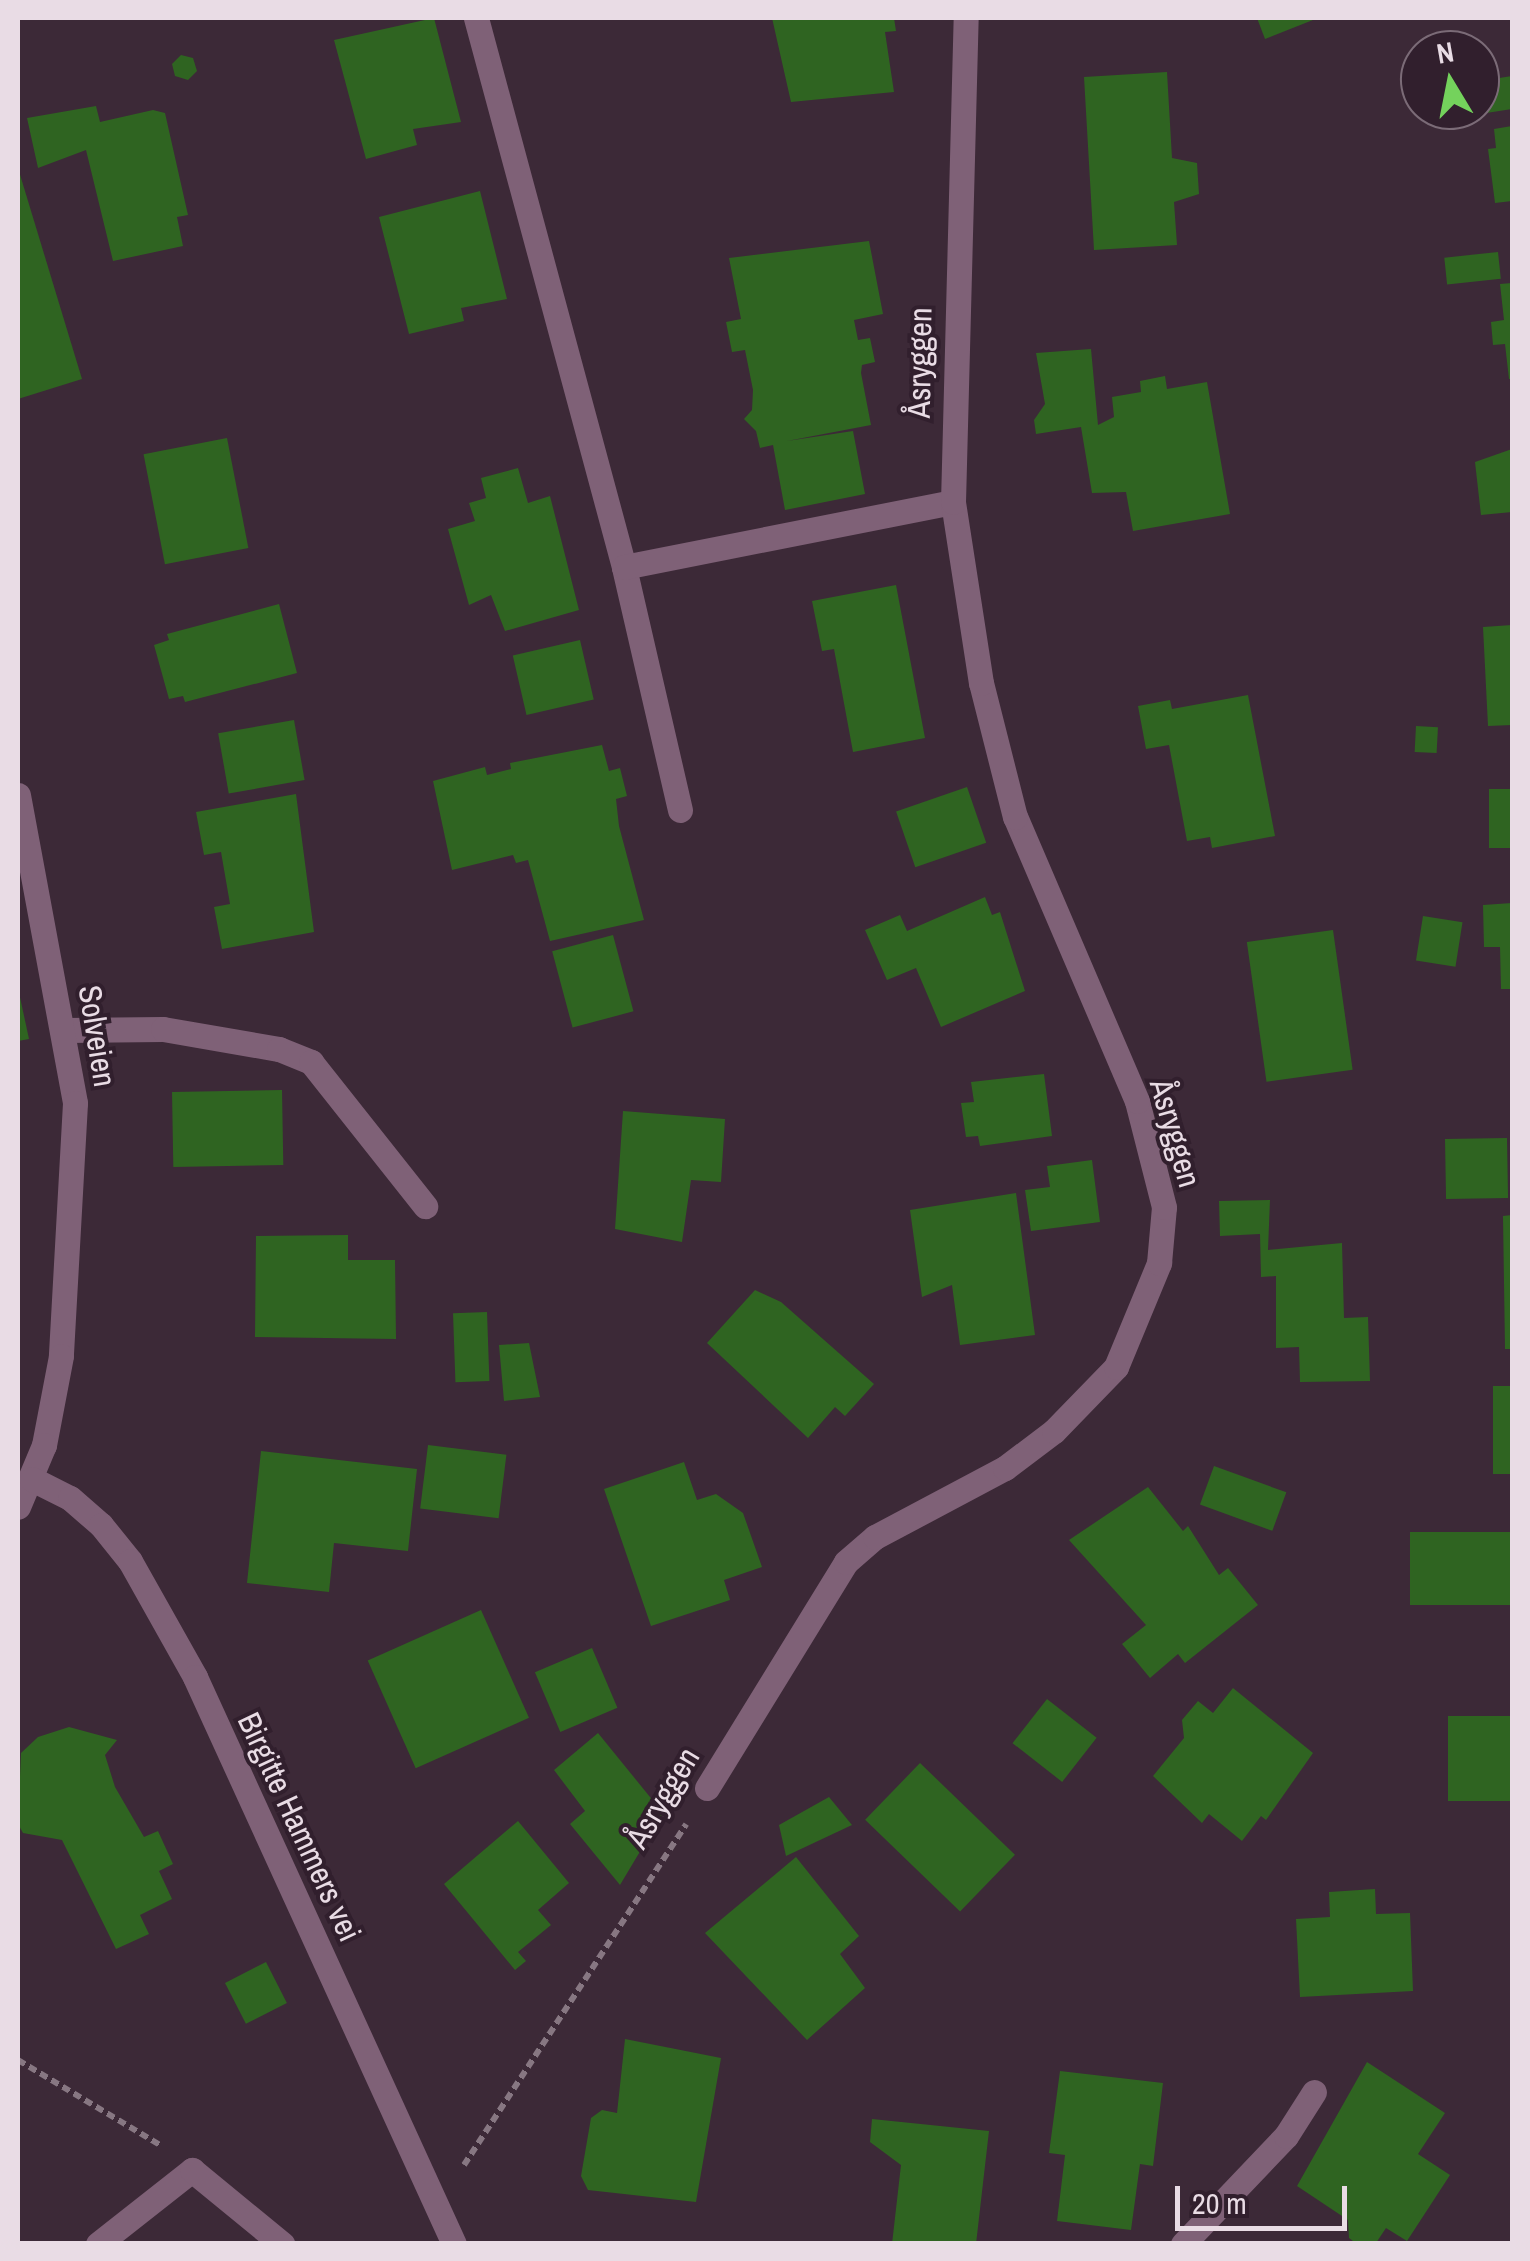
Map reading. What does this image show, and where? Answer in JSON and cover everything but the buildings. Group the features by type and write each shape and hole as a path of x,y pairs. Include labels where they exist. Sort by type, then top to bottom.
{"street":[{"path":"476,18 624,567 680,810"},
{"name":"Åsryggen","path":"707,1788 846,1562 875,1537 1005,1468 1054,1430 1116,1368 1159,1262 1164,1207 1155,1157 1137,1101 1015,817 982,683 953,502 966,18"},
{"path":"624,567 953,502"},
{"name":"Solveien","path":"18,1508 32,1479 61,1356 74,1190 75,1103 19,806"},
{"path":"64,1030 163,1028 280,1049 311,1062 425,1206"},
{"name":"Birgitte Hammers vei","path":"32,1479 70,1498 101,1525 149,1594 195,1677 454,2244"},
{"path":"1183,2244 1286,2136 1314,2092"},
{"path":"98,2244 192,2170 282,2244"}],"path":[{"name":"Åsryggen","path":"436,2205 616,1937 707,1788"},
{"path":"18,2060 149,2136 192,2170"}]}
